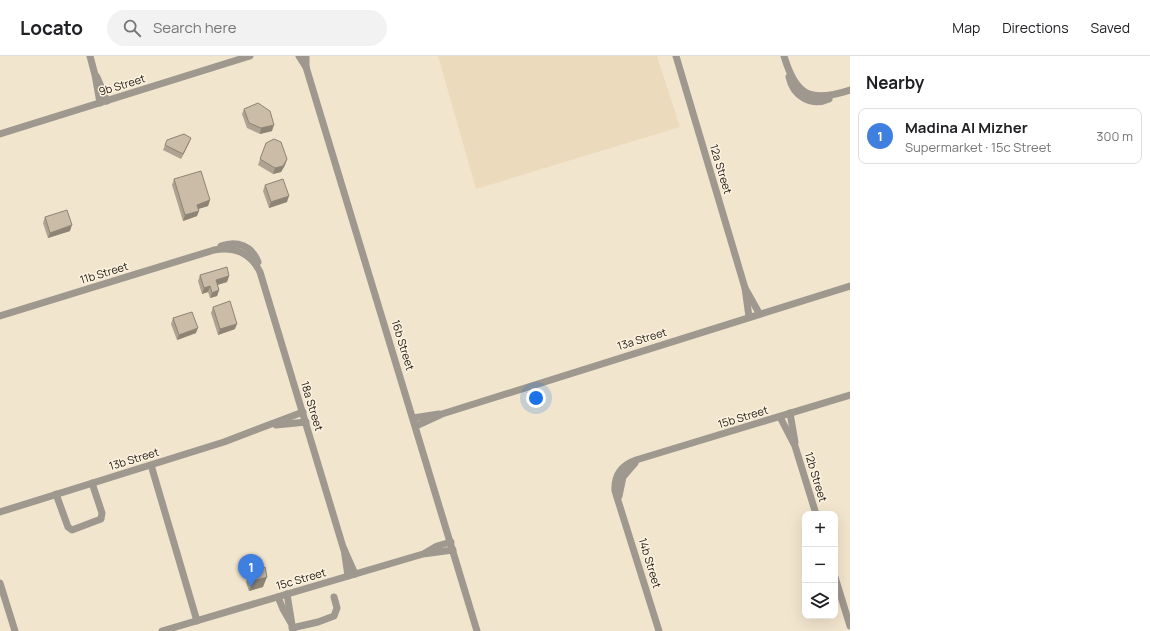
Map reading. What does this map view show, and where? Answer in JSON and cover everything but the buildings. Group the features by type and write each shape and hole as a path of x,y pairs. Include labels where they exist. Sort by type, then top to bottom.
{"street":[{"path":"90,56 100,103"},
{"name":"9b Street","path":"0,134 250,56"},
{"name":"16b Street","path":"299,56 306,67 477,631"},
{"name":"16b Street","path":"306,56 306,67"},
{"name":"12a Street","path":"676,56 745,288 749,317"},
{"path":"784,56 788,71 802,94 822,97 850,90"},
{"path":"95,75 107,101"},
{"name":"11b Street","path":"0,316 214,250 225,244 242,248"},
{"name":"18a Street","path":"242,248 260,272 343,546 344,562 352,575"},
{"name":"13a Street","path":"416,426 442,414 850,286"},
{"name":"12a Street","path":"745,288 759,314"},
{"name":"15b Street","path":"620,475 642,459 850,395"},
{"name":"13b Street","path":"0,512 273,425 303,412"},
{"name":"12b Street","path":"790,413 795,446 815,511"},
{"name":"13a Street","path":"413,418 442,414"},
{"name":"12b Street","path":"780,416 795,446"},
{"name":"13b Street","path":"273,425 306,422"},
{"path":"151,465 197,621"},
{"name":"14b Street","path":"620,475 615,491 620,502 659,631"},
{"path":"56,494 68,527 72,530 101,519 102,514 92,483"},
{"name":"15c Street","path":"423,554 437,546 451,542"},
{"name":"15c Street","path":"162,631 423,554 453,550"},
{"path":"0,583 15,631"},
{"path":"837,583 850,626"},
{"path":"287,594 292,627"},
{"path":"278,597 292,627"},
{"path":"292,627 318,622 334,616 337,608 334,598"}],"shaded area":[{"path":"438,56 657,56 680,127 476,189"}],"place":[{"name":"Madina Al Mizher","path":"251,587"}]}
